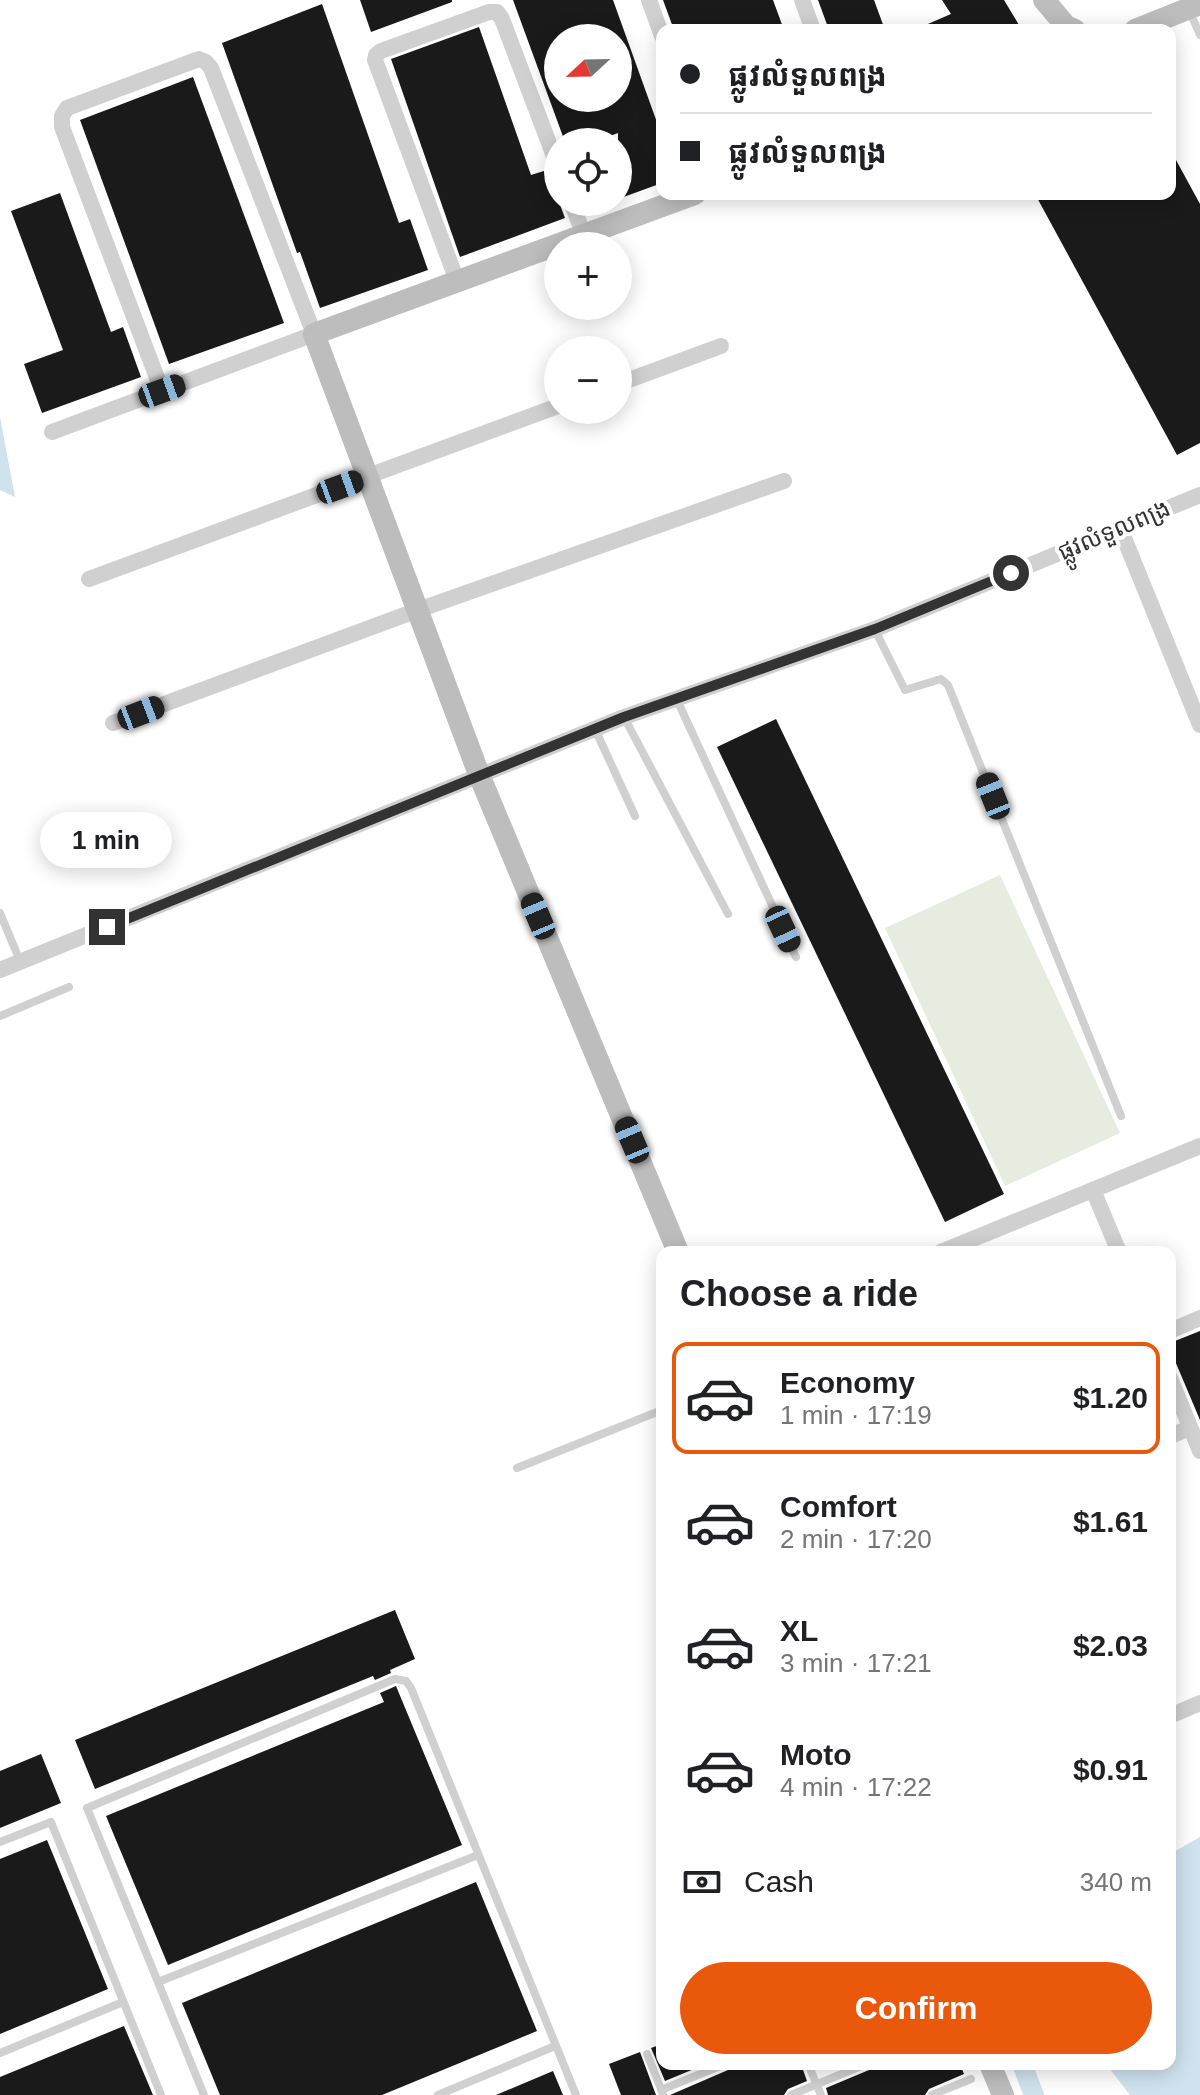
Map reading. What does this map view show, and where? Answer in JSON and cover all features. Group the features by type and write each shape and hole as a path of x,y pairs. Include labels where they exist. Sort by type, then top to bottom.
{"street":[{"path":"649,0 658,24"},
{"path":"802,0 811,24"},
{"path":"1044,0 1064,24"},
{"path":"1150,24 1194,6"},
{"path":"457,281 375,60 376,55 489,12 497,12 544,130"},
{"path":"162,391 62,127 62,116 67,108 199,59 211,68 480,777 675,1246"},
{"path":"592,232 679,200"},
{"path":"52,432 544,249"},
{"path":"632,379 721,346"},
{"path":"89,579 544,411"},
{"path":"113,723 418,610 784,481"},
{"name":"ផ្លូវលំទួលពង្រ","path":"0,970 624,717 875,629 1200,495"},
{"path":"1120,528 1200,725"},
{"path":"978,1245 1093,1190 1200,1146"},
{"path":"1093,1190 1116,1246"},
{"path":"1176,1328 1200,1318"},
{"path":"1176,1393 1200,1451"},
{"path":"1176,1434 1190,1428"},
{"path":"1176,1712 1200,1703"},
{"path":"993,2070 1003,2095"}],"lane":[{"path":"1194,6 1200,35"},
{"path":"875,629 905,690 941,679 948,685 1121,1116"},
{"path":"677,700 796,957"},
{"path":"624,717 728,914"},
{"path":"595,729 635,816"},
{"path":"0,913 20,962"},
{"path":"0,1016 69,987"},
{"path":"517,1468 656,1412"},
{"path":"204,2095 87,1808 395,1679 406,1681 411,1688 576,2095"},
{"path":"0,1842 51,1822 161,2095"},
{"path":"158,1982 478,1855"},
{"path":"0,2053 123,2002"},
{"path":"438,2095 555,2046"},
{"path":"647,2054 662,2092 712,2070"},
{"path":"811,2070 821,2095"},
{"path":"791,2095 851,2070"},
{"path":"932,2095 971,2079"}],"shaded area":[{"path":"1000,875 1120,1133 1005,1186 885,928"}],"water":[{"path":"0,417 15,497 0,490"},
{"path":"1200,1837 1200,2095 1130,2095 1111,2070 1176,2070 1176,1851"}],"building":[{"path":"360,0 452,0 452,2 371,32"},
{"path":"513,0 613,0 622,24 544,24 544,85"},
{"path":"663,0 773,0 782,24 672,24"},
{"path":"818,0 874,0 883,24 827,24"},
{"path":"942,0 1004,0 1018,24 928,24 951,14"},
{"path":"322,4 399,223 410,219 428,270 320,308 300,252 297,253 222,43"},
{"path":"479,27 531,175 544,171 544,216 565,218 460,257 391,59"},
{"path":"632,53 656,120 656,185 632,194 632,128 560,128 554,112 632,112"},
{"path":"193,77 284,323 169,364 80,120"},
{"path":"1176,160 1200,204 1200,443 1177,455 1038,200 1176,200"},
{"path":"60,193 111,332 123,327 141,377 42,413 24,364 63,350 11,211"},
{"path":"776,719 1004,1194 945,1222 717,747"},
{"path":"1200,1331 1200,1420 1176,1363 1176,1341"},
{"path":"395,1610 415,1659 375,1680 373,1676 95,1789 75,1740"},
{"path":"396,1686 462,1845 168,1965 106,1816 384,1702 380,1693"},
{"path":"41,1754 61,1803 0,1828 0,1771"},
{"path":"47,1840 108,1989 0,2034 0,1859"},
{"path":"476,1882 537,2031 382,2095 220,2095 182,2003"},
{"path":"124,2026 153,2095 0,2095 0,2077"},
{"path":"640,2052 656,2095 621,2095 609,2064"},
{"path":"660,2070 692,2070 665,2081"},
{"path":"728,2070 803,2070 807,2081 788,2089 784,2095 670,2095"},
{"path":"869,2070 962,2070 964,2074 929,2089 925,2095 828,2095 826,2088"},
{"path":"553,2071 563,2095 496,2095"}],"waterway":[{"path":"1024,2070 1034,2095"}],"route":[{"path":"107,927 624,717 875,629 1011,573"}]}
